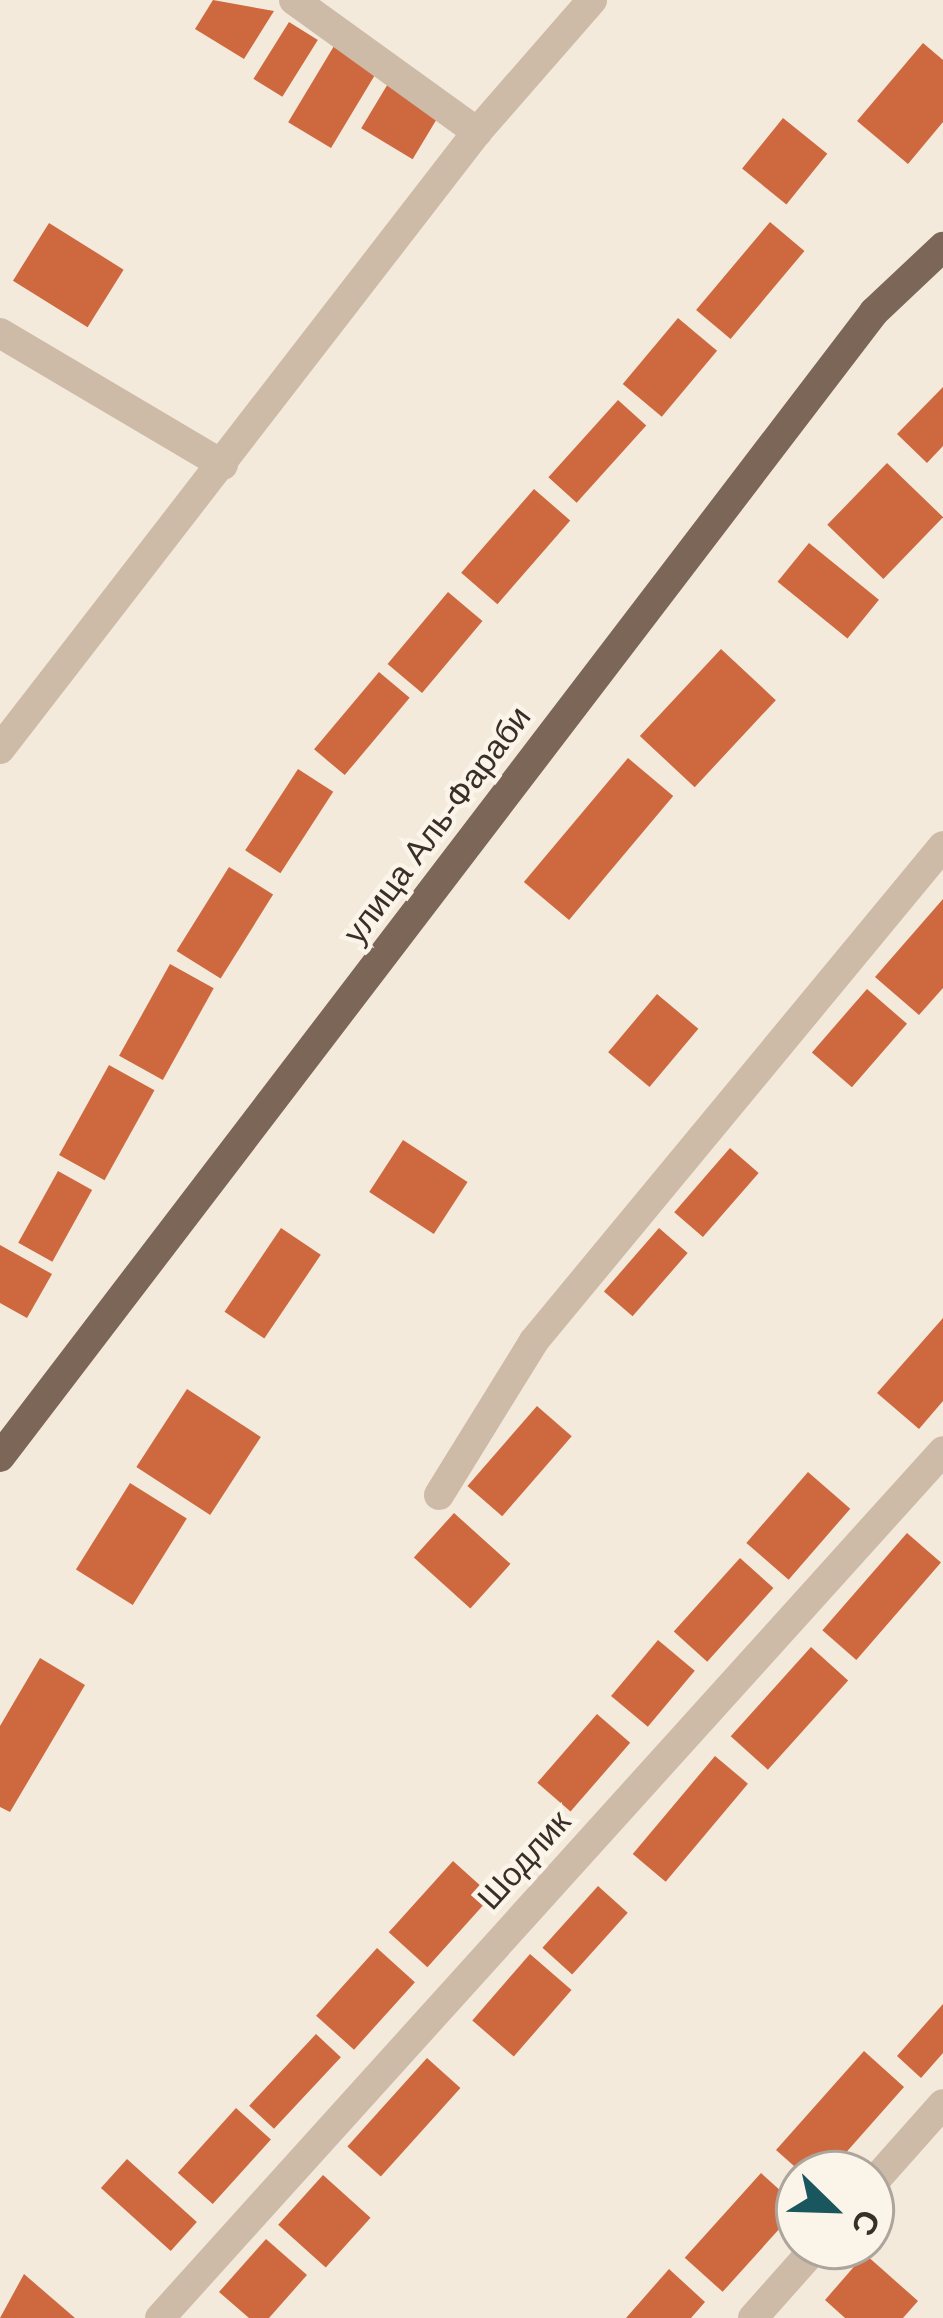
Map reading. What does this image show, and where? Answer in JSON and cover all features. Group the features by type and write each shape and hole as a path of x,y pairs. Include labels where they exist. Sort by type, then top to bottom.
{"main road":[{"name":"улица Аль-Фараби","path":"0,1457 874,312 943,248"}],"street":[{"path":"294,0 477,131"},
{"path":"0,749 224,465 477,131 592,0"},
{"path":"0,333 224,465"},
{"path":"439,1495 534,1341 943,846"},
{"name":"Шодлик","path":"160,2318 943,1451"},
{"path":"895,2158 943,2104"},
{"path":"752,2318 795,2270"}],"building":[{"path":"213,0 274,11 244,59 195,29"},
{"path":"289,22 318,40 282,97 253,79"},
{"path":"923,43 943,60 943,122 908,164 857,121"},
{"path":"334,46 377,72 331,148 288,122"},
{"path":"389,82 440,113 413,159 361,128"},
{"path":"783,118 827,154 786,204 742,169"},
{"path":"770,222 804,251 731,339 696,310"},
{"path":"49,223 124,270 88,327 13,281"},
{"path":"678,318 717,351 662,417 623,384"},
{"path":"943,387 943,446 927,463 897,434"},
{"path":"618,400 646,425 577,503 548,477"},
{"path":"887,463 943,517 883,579 827,525"},
{"path":"534,489 570,520 497,604 461,573"},
{"path":"809,543 879,600 847,638 778,582"},
{"path":"448,592 482,621 422,693 388,664"},
{"path":"721,649 776,700 695,787 640,736"},
{"path":"379,672 410,698 345,775 314,749"},
{"path":"628,758 673,796 569,920 524,882"},
{"path":"298,769 333,792 280,873 245,850"},
{"path":"229,867 273,895 221,979 177,951"},
{"path":"943,899 943,988 919,1015 875,977"},
{"path":"170,964 214,988 163,1080 119,1056"},
{"path":"867,989 907,1024 852,1087 812,1052"},
{"path":"657,994 698,1029 650,1087 608,1052"},
{"path":"109,1065 154,1090 105,1180 59,1155"},
{"path":"403,1140 468,1182 434,1234 369,1192"},
{"path":"730,1148 759,1173 703,1237 674,1212"},
{"path":"58,1171 92,1190 52,1262 18,1243"},
{"path":"281,1228 321,1255 264,1339 225,1312"},
{"path":"659,1228 688,1253 633,1316 604,1291"},
{"path":"0,1245 52,1274 27,1318 0,1303"},
{"path":"943,1318 943,1401 919,1429 877,1393"},
{"path":"187,1389 261,1437 210,1515 136,1467"},
{"path":"537,1406 572,1436 502,1516 467,1486"},
{"path":"808,1472 850,1509 789,1580 746,1543"},
{"path":"130,1483 187,1519 133,1605 76,1570"},
{"path":"454,1513 510,1564 470,1608 414,1558"},
{"path":"907,1533 941,1563 856,1660 822,1630"},
{"path":"740,1558 773,1588 707,1662 674,1632"},
{"path":"658,1640 695,1671 648,1727 611,1696"},
{"path":"811,1647 848,1680 768,1770 731,1736"},
{"path":"40,1658 85,1685 10,1812 0,1807 0,1726"},
{"path":"597,1714 630,1743 571,1812 537,1783"},
{"path":"715,1756 748,1784 666,1882 633,1854"},
{"path":"453,1861 492,1896 427,1967 389,1932"},
{"path":"598,1886 628,1913 572,1974 542,1948"},
{"path":"377,1948 415,1982 354,2050 316,2016"},
{"path":"530,1954 572,1990 514,2056 472,2020"},
{"path":"943,2004 943,2053 921,2078 897,2056"},
{"path":"316,2034 341,2057 274,2129 249,2106"},
{"path":"864,2051 904,2087 848,2150 776,2150"},
{"path":"427,2058 460,2088 381,2177 347,2146"},
{"path":"236,2108 271,2139 213,2204 178,2173"},
{"path":"127,2159 197,2222 171,2251 101,2188"},
{"path":"761,2173 775,2186 775,2234 723,2292 685,2258"},
{"path":"323,2175 371,2218 326,2268 278,2225"},
{"path":"266,2239 307,2275 269,2318 249,2318 219,2292"},
{"path":"669,2269 705,2302 691,2318 626,2318"},
{"path":"851,2270 883,2270 918,2301 903,2318 845,2318 825,2300"},
{"path":"24,2274 75,2318 0,2318"}]}
